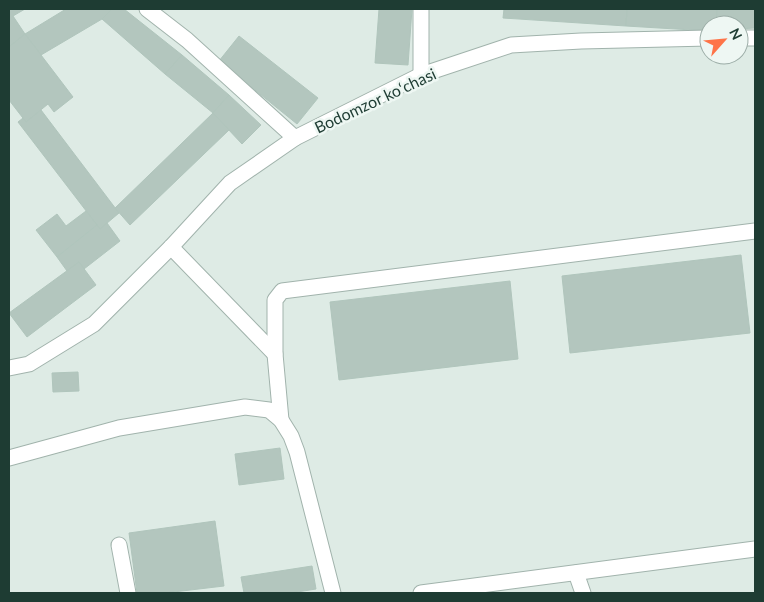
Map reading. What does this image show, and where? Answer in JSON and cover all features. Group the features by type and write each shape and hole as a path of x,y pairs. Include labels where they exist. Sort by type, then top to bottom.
{"street":[{"name":"Bodomzor koʻchasi","path":"147,9 187,40 295,138 421,76 511,46 581,41 699,38"},
{"path":"421,9 421,76"},
{"path":"9,368 28,364 94,324 171,248 230,183 295,138"},
{"path":"281,420 275,354 275,300 282,291 755,231"},
{"path":"171,248 275,354"},
{"path":"9,458 119,428 245,407 269,410 281,420 291,436 297,452 333,593"},
{"path":"118,545 128,593"},
{"path":"421,593 511,588 576,573 755,549"},
{"path":"576,573 583,593"}],"building":[{"path":"9,9 25,9 13,16 25,34 9,47"},
{"path":"66,9 112,9 102,19 41,55 25,34"},
{"path":"112,9 124,9 182,55 165,74 102,19"},
{"path":"379,9 412,9 408,65 375,63"},
{"path":"504,9 627,9 626,26 503,18"},
{"path":"627,9 717,9 717,15 699,15 699,30 626,26"},
{"path":"717,9 755,9 755,28 749,28 749,15 717,15"},
{"path":"25,34 73,97 54,112 48,104 26,122 9,100 9,47"},
{"path":"239,36 318,98 297,124 219,61"},
{"path":"182,55 229,95 213,113 165,74"},
{"path":"229,95 261,125 242,144 213,113"},
{"path":"41,110 119,213 100,229 18,122 23,118 26,122"},
{"path":"213,113 229,130 130,225 115,208"},
{"path":"86,211 97,225 57,257 36,230 57,214 66,226"},
{"path":"107,223 120,241 84,269 79,262 67,271 57,257 97,225 100,229"},
{"path":"741,255 750,333 570,353 562,276"},
{"path":"79,262 96,285 27,337 9,313"},
{"path":"510,281 518,359 339,380 330,302"},
{"path":"78,372 79,391 53,392 52,373"},
{"path":"280,448 284,479 239,485 235,454"},
{"path":"215,521 224,586 165,593 137,593 129,533"},
{"path":"312,566 316,589 291,593 244,593 241,577"}]}
